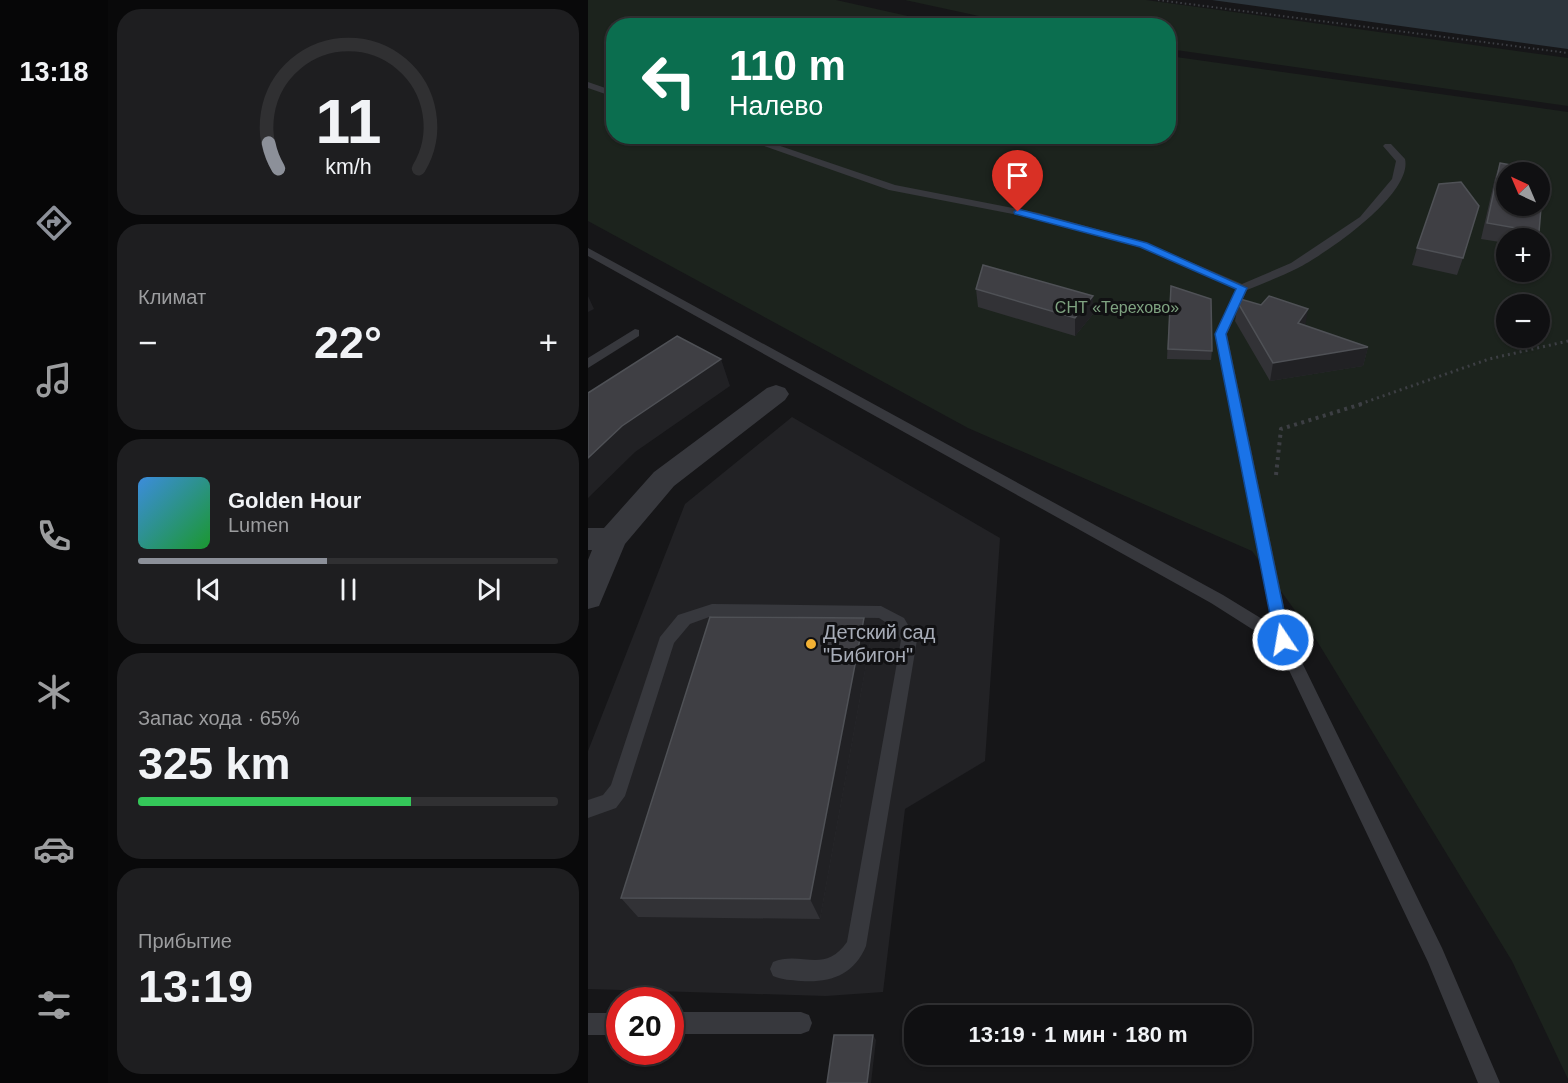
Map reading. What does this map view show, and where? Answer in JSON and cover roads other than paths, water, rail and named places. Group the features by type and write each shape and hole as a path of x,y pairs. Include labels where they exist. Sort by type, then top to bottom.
{"street":[{"path":"588,597 600,539 664,479 776,394"}],"lane":[{"path":"588,85 606,91"},
{"path":"763,144 893,189 1040,216 1143,245 1242,288"},
{"path":"1388,146 1401,161 1397,180 1364,219 1295,265 1242,288 1221,334 1283,640 1435,955 1489,1083"},
{"path":"588,251 1217,600 1283,640"},
{"path":"588,364 635,333"},
{"path":"588,809 609,802 619,790 666,642 675,626 693,614 712,610 881,612 896,619 905,628 909,640 856,946 848,961 830,970 780,969"},
{"path":"684,1023 801,1023"},
{"path":"588,1024 606,1024"}],"place":[{"name":"Детский сад \"Бибигон\"","path":"811,644"}],"park label":[{"name":"СНТ «Терехово»","path":"1117,307"}]}
